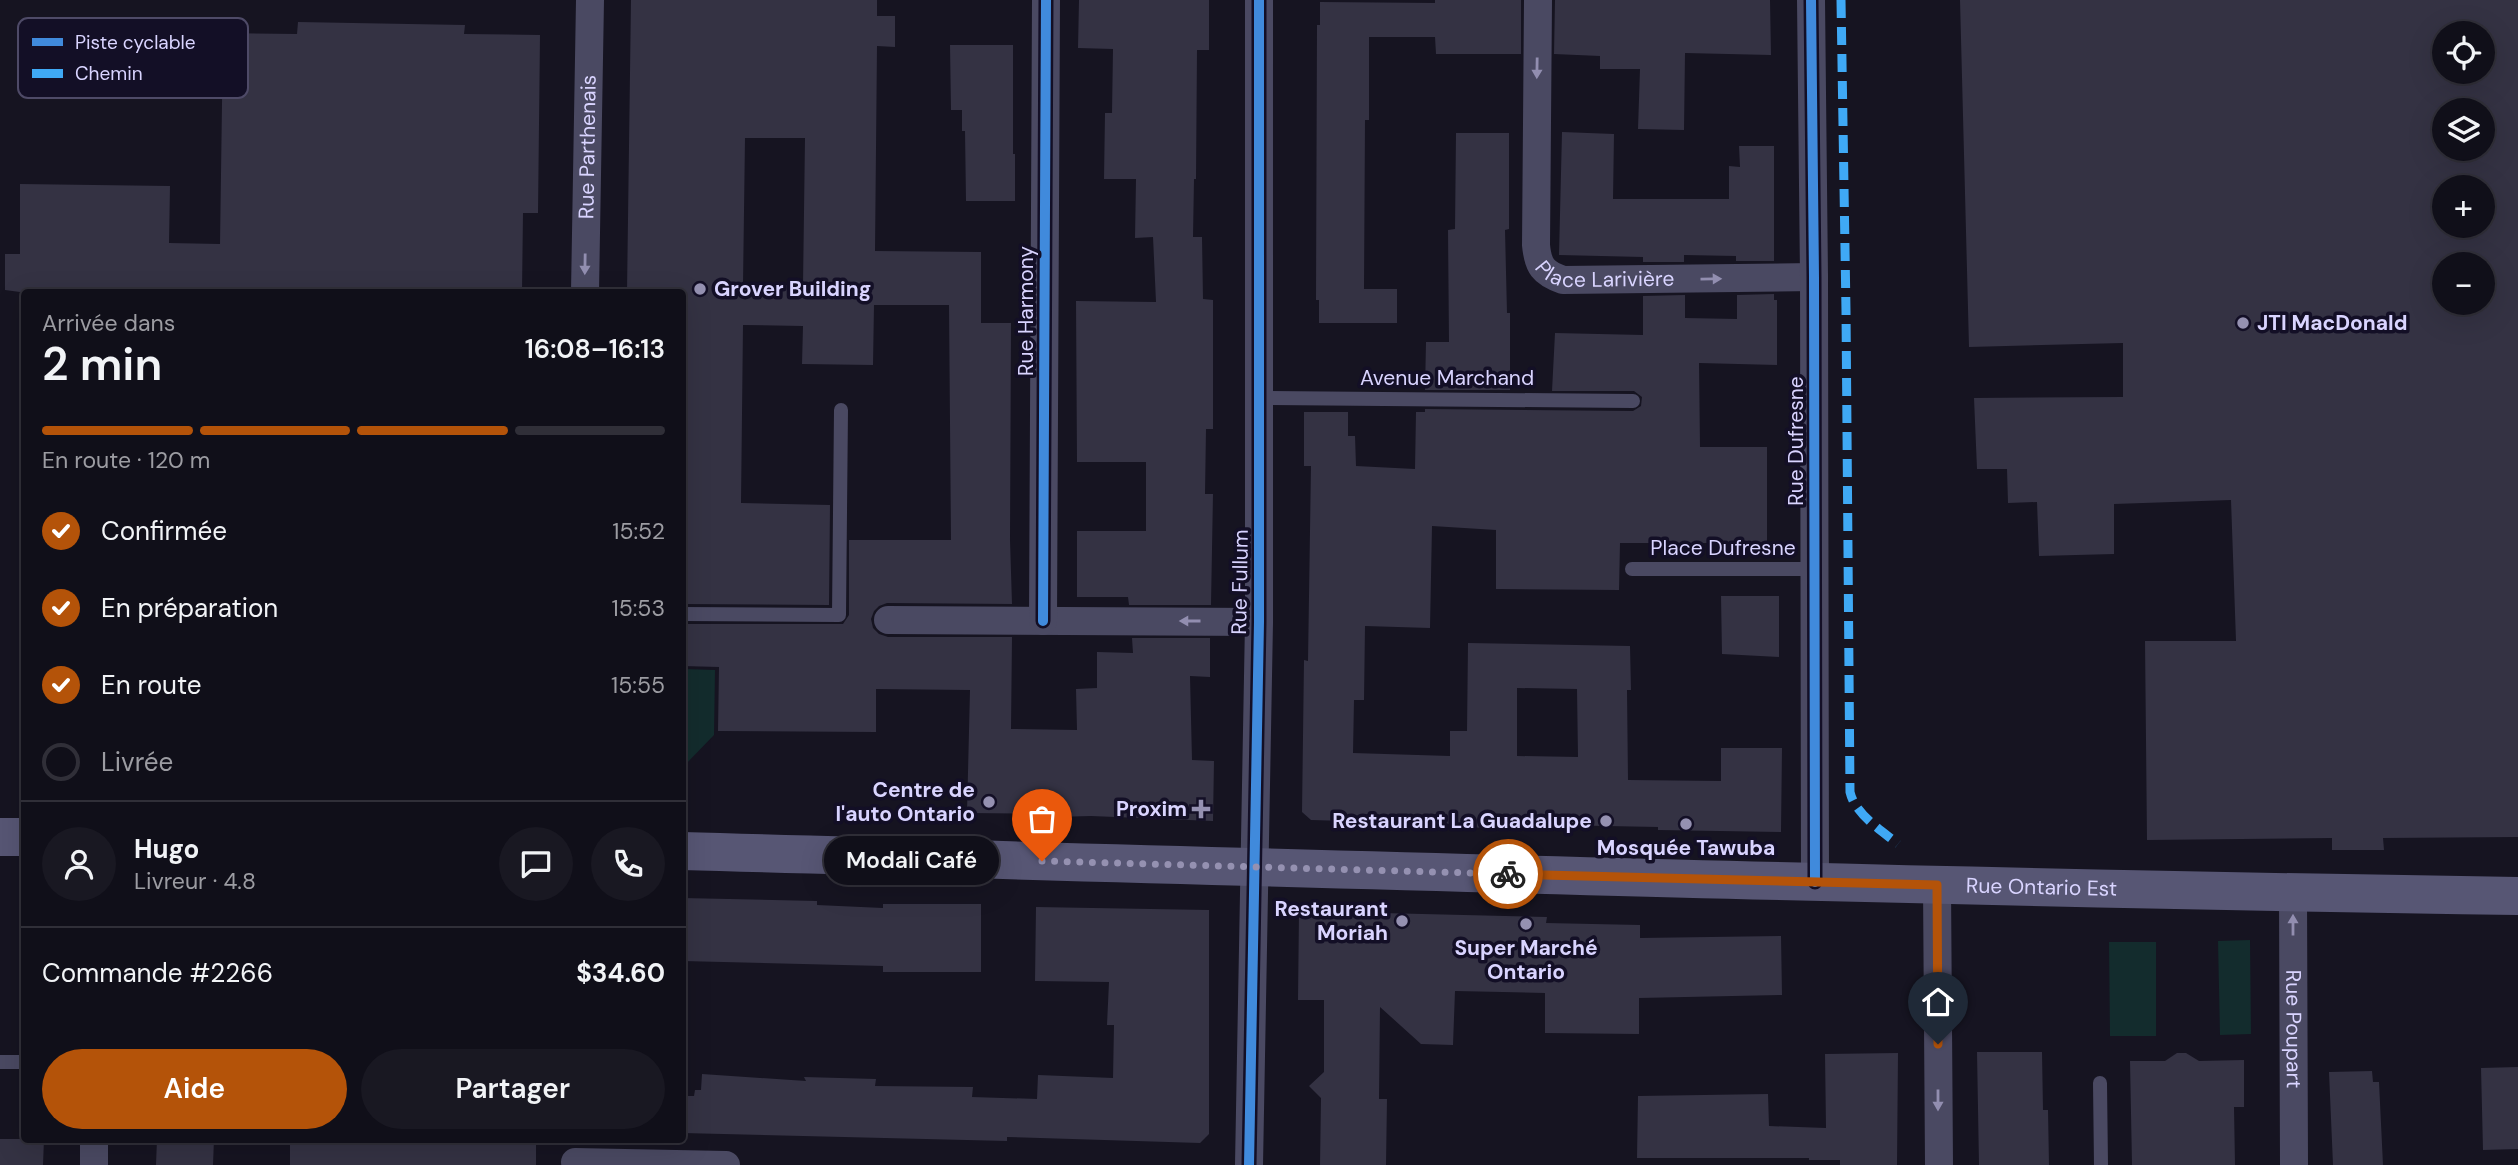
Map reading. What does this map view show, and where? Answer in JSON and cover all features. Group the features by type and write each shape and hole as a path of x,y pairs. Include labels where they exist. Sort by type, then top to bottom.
{"main road":[{"path":"0,837 21,837"},
{"name":"Rue Ontario Est","path":"686,851 1937,885 2518,896"}],"street":[{"name":"Rue Parthenais","path":"584,289 590,0"},
{"name":"Rue Harmony","path":"1043,621 1046,0"},
{"name":"Rue Fullum","path":"1249,1165 1261,398 1259,0"},
{"name":"Place Larivière","path":"1538,0 1536,246 1538,262 1543,271 1563,280 1814,277"},
{"name":"Rue Dufresne","path":"1811,0 1815,881"},
{"path":"888,620 1259,622"},
{"path":"1937,885 1939,1165"},
{"name":"Rue Poupart","path":"2293,893 2294,1165"},
{"path":"94,1143 94,1165"},
{"path":"575,1155 726,1165"}],"lane":[{"name":"Avenue Marchand","path":"1261,398 1633,401"},
{"path":"686,614 839,615 841,410"},
{"name":"Place Dufresne","path":"1632,569 1815,569"},
{"path":"0,1062 21,1062"},
{"path":"2100,1083 2101,1165"}],"green space":[{"path":"686,669 715,670 714,735 686,764"},
{"path":"2250,940 2251,1034 2220,1035 2218,941"},
{"path":"2109,942 2156,942 2156,1036 2110,1036"}],"building":[{"path":"631,0 877,0 877,16 895,16 895,47 877,46 875,251 981,252 981,323 1011,323 1012,604 887,603 874,611 871,619 873,628 888,637 1012,637 1011,729 1077,730 1076,689 1097,688 1097,652 1133,653 1132,638 1210,638 1210,677 1190,676 1192,760 1214,761 1213,821 967,813 970,690 876,689 876,732 718,731 719,667 686,666 686,624 843,624 849,615 849,540 951,540 949,305 874,305 873,365 802,364 803,326 743,325 741,503 830,505 829,605 686,604 686,289 627,289","holes":["745,138 805,138 803,285 743,285"]},
{"path":"1079,0 1209,0 1209,50 1197,50 1193,237 1202,237 1203,299 1213,300 1213,429 1206,429 1205,494 1213,494 1211,605 1129,605 1128,597 1077,597 1077,531 1146,531 1146,462 1077,462 1076,301 1156,302 1153,237 1135,238 1136,179 1104,179 1105,113 1112,113 1113,49 1078,48"},
{"path":"1435,0 1521,0 1521,54 1436,54 1435,37 1369,37 1369,120 1365,120 1364,289 1397,289 1397,323 1319,323 1319,300 1316,300 1317,25 1320,25 1320,2 1435,3"},
{"path":"1555,0 1770,0 1771,55 1685,53 1684,130 1638,129 1640,69 1600,69 1600,56 1554,54"},
{"name":"JTI MacDonald","path":"1960,0 2518,0 2518,837 2383,838 2384,850 2332,850 2332,838 2147,840 2145,641 2236,641 2231,500 2114,504 2114,554 2039,556 2037,502 2008,503 2007,469 1977,469 1974,398 2123,397 2123,343 1969,347"},
{"path":"298,22 465,25 464,34 540,35 538,213 523,213 522,289 5,290 5,254 20,254 20,184 170,186 169,243 220,244 222,98 248,98 248,33 297,34"},
{"path":"950,45 1013,45 1015,201 966,201 965,131 962,131 962,110 951,110"},
{"path":"1562,132 1614,134 1613,199 1729,199 1729,166 1740,167 1739,146 1774,146 1774,261 1736,261 1736,256 1684,255 1684,262 1643,262 1643,257 1559,255"},
{"path":"1456,133 1509,133 1509,229 1505,230 1507,313 1510,313 1510,390 1425,390 1426,342 1449,342 1448,230 1455,229"},
{"path":"1774,294 1774,300 1777,300 1777,365 1699,363 1700,447 1767,447 1767,543 1620,543 1619,590 1496,589 1496,530 1432,526 1430,628 1365,626 1364,700 1354,700 1353,753 1450,756 1450,731 1467,731 1468,643 1630,646 1631,690 1627,690 1628,780 1721,781 1721,748 1782,748 1781,832 1555,825 1555,829 1449,827 1449,824 1311,820 1302,812 1311,466 1304,466 1304,412 1348,412 1348,436 1355,436 1356,466 1415,469 1416,412 1425,412 1425,409 1633,411 1641,406 1642,397 1634,391 1552,391 1555,333 1643,335 1643,296 1685,295 1685,318 1737,319 1737,295","holes":["1517,688 1577,689 1578,757 1517,756"]},
{"path":"1721,596 1779,596 1779,657 1722,654"},
{"path":"686,898 817,901 817,905 883,908 883,904 981,904 981,972 883,972 883,966 686,961"},
{"path":"1036,907 1209,910 1209,1134 1200,1143 1007,1137 1007,1141 686,1133 686,1096 694,1096 695,1090 701,1090 702,1074 806,1081 804,1077 876,1079 875,1086 973,1087 972,1097 1037,1099 1038,1075 1113,1078 1114,1025 1107,1025 1109,982 1035,981"},
{"path":"1299,911 1547,917 1546,923 1640,925 1640,938 1781,936 1782,995 1639,998 1639,1034 1545,1033 1545,993 1455,991 1453,1045 1421,1044 1380,1007 1379,1099 1387,1099 1386,1165 1320,1165 1321,1098 1309,1086 1324,1072 1324,1000 1298,1000"},
{"path":"1977,1052 2042,1052 2043,1110 2048,1110 2049,1165 1979,1165"},
{"path":"1898,1053 1897,1165 1840,1165 1840,1160 1809,1158 1637,1158 1638,1096 1768,1094 1769,1126 1826,1128 1825,1054"},
{"path":"2177,1053 2186,1053 2199,1061 2244,1060 2244,1107 2234,1107 2235,1165 2132,1165 2130,1061 2165,1061"},
{"path":"2518,1067 2518,1149 2483,1150 2481,1068"},
{"path":"2372,1071 2373,1082 2379,1082 2383,1165 2333,1165 2329,1072"},
{"path":"0,1139 44,1143 43,1165 0,1165"},
{"path":"157,1143 214,1143 213,1165 156,1165"},
{"path":"290,1143 536,1143 536,1165 290,1165"}],"marked path":[{"path":"1841,0 1850,792 1863,815 1898,844"}],"cycle path":[{"path":"1043,621 1046,0"},
{"path":"1249,1165 1259,622 1259,0"},
{"path":"1811,0 1815,882"}],"way so far":[{"path":"1042,861 1508,874"}],"place":[{"name":"Grover Building","path":"700,289"},
{"name":"JTI MacDonald","path":"2243,323"},
{"name":"Centre de l'auto Ontario","path":"989,802"},
{"name":"Proxim","path":"1201,809"},
{"name":"Restaurant La Guadalupe","path":"1606,821"},
{"name":"Mosquée Tawuba","path":"1686,824"},
{"name":"Modali Café","path":"1042,861"},
{"name":"Restaurant Moriah","path":"1402,921"},
{"name":"Super Marché Ontario","path":"1526,924"}],"route":[{"path":"1508,874 1937,885 1938,1044"}]}
